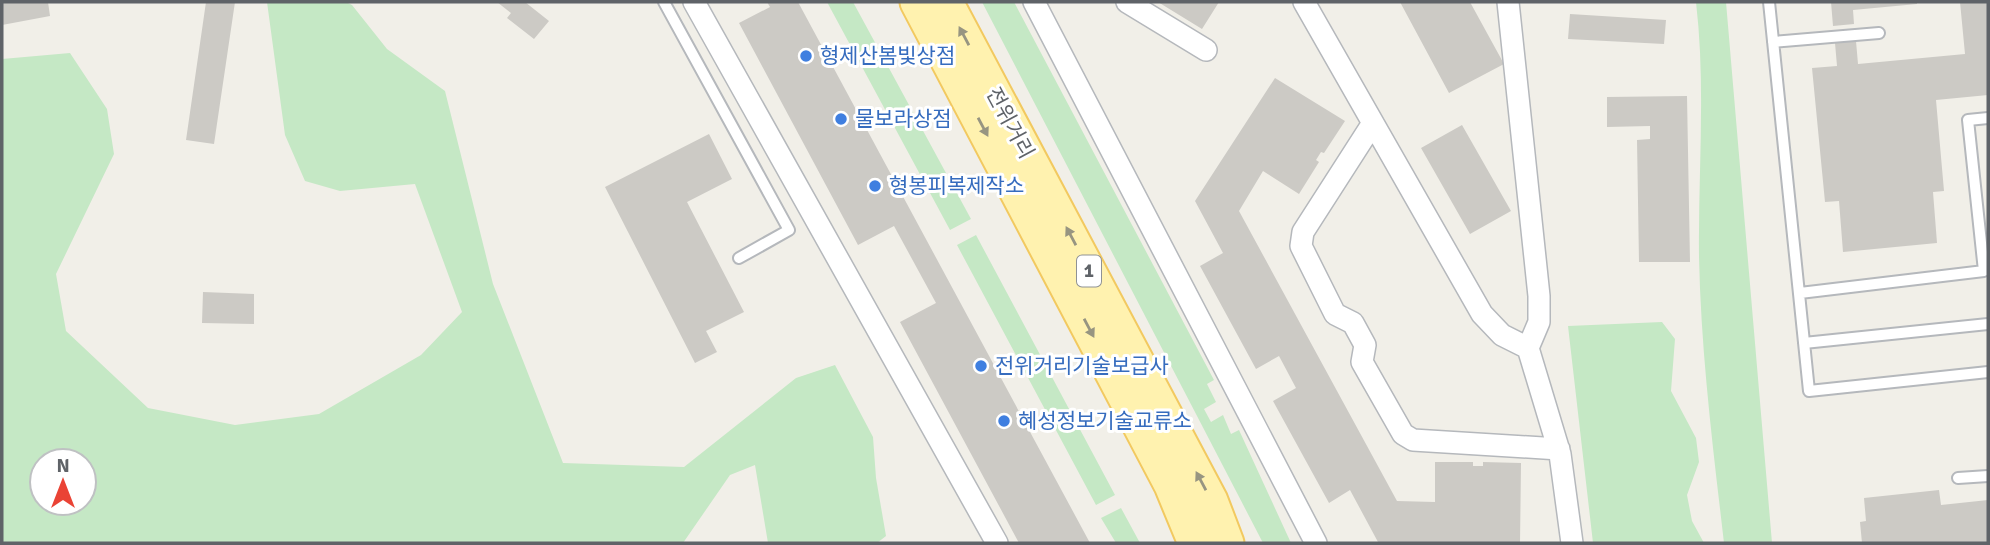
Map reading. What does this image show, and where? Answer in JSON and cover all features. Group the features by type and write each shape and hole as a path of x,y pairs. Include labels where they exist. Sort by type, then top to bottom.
{"main road":[{"name":"전위거리","path":"917,2 1171,485 1195,543"},
{"name":"전위거리","path":"946,2 1211,501 1227,543"}],"street":[{"path":"694,2 997,543"},
{"path":"1034,2 1316,543"},
{"path":"1127,2 1206,50"},
{"path":"1304,2 1482,314 1502,335 1528,348"},
{"path":"1508,2 1539,296 1539,322 1528,348 1559,449 1572,543"},
{"path":"1373,123 1303,232 1301,246 1335,314 1353,323 1365,345 1362,362 1389,410 1403,434 1413,440 1559,449"}],"lane":[{"path":"664,2 789,230 739,258"},
{"path":"1769,2 1809,391 1988,372"},
{"path":"1773,42 1879,33"},
{"path":"1800,293 1984,271 1968,120 1988,118"},
{"path":"1804,343 1988,324"},
{"path":"1958,478 1988,476"}],"green space":[{"path":"267,2 346,2 352,5 387,49 445,91 493,284 563,463 684,467 796,378 835,365 873,437 876,478 886,536 877,543 768,543 755,465 730,475 683,543 2,543 2,59 70,53 107,109 114,154 56,274 66,331 148,408 235,425 319,414 421,355 462,312 415,184 340,191 305,181 285,135"},
{"path":"827,2 853,2 971,219 950,230"},
{"path":"982,2 1014,2 1214,380 1207,384 1216,402 1204,409 1211,422 1223,415 1231,434 1239,430 1291,543 1263,543"},
{"path":"1696,2 1726,2 1772,543 1724,543 1708,400 1700,293 1701,66"},
{"path":"976,235 1115,495 1096,505 957,245"},
{"path":"1662,322 1675,339 1671,391 1696,438 1699,462 1687,495 1692,521 1704,543 1593,543 1568,326"},
{"path":"1121,508 1140,543 1116,543 1101,518"}],"building":[{"path":"2,2 48,2 50,16 2,25"},
{"path":"206,2 235,2 214,144 186,140"},
{"path":"497,2 525,2 549,21 534,39 507,18 511,13"},
{"path":"767,2 798,2 1090,543 1019,543 900,322 936,303 894,226 858,245 739,23 770,7"},
{"path":"1158,2 1219,2 1202,29"},
{"path":"1400,2 1470,2 1504,64 1449,93"},
{"path":"1831,2 1917,4 1853,10 1854,24 1833,26"},
{"path":"1960,2 1988,2 1988,95 1936,100 1944,191 1933,192 1937,243 1843,252 1839,201 1825,202 1812,68 1837,66 1835,43 1856,41 1858,64 1965,54"},
{"path":"1570,14 1666,20 1664,44 1568,39"},
{"path":"1275,78 1345,121 1324,153 1321,152 1316,160 1319,162 1299,194 1263,171 1239,211 1397,501 1435,502 1435,462 1473,462 1473,466 1483,466 1483,462 1521,463 1520,543 1378,542 1350,490 1329,503 1273,401 1296,388 1279,356 1256,369 1200,266 1223,253 1195,201"},
{"path":"1687,96 1690,262 1639,262 1637,140 1650,139 1650,126 1607,127 1607,97"},
{"path":"1462,125 1511,211 1470,234 1421,148"},
{"path":"709,134 732,179 687,202 744,312 706,331 717,352 695,363 605,187"},
{"path":"203,292 254,294 254,324 202,323"},
{"path":"1939,490 1941,505 1988,500 1988,543 1862,543 1860,522 1866,521 1864,498"}],"place":[{"name":"형제산봄빛상점","path":"806,56"},
{"name":"물보라상점","path":"841,119"},
{"name":"형봉피복제작소","path":"875,186"},
{"name":"전위거리기술보급사","path":"981,366"},
{"name":"혜성정보기술교류소","path":"1004,421"}]}
